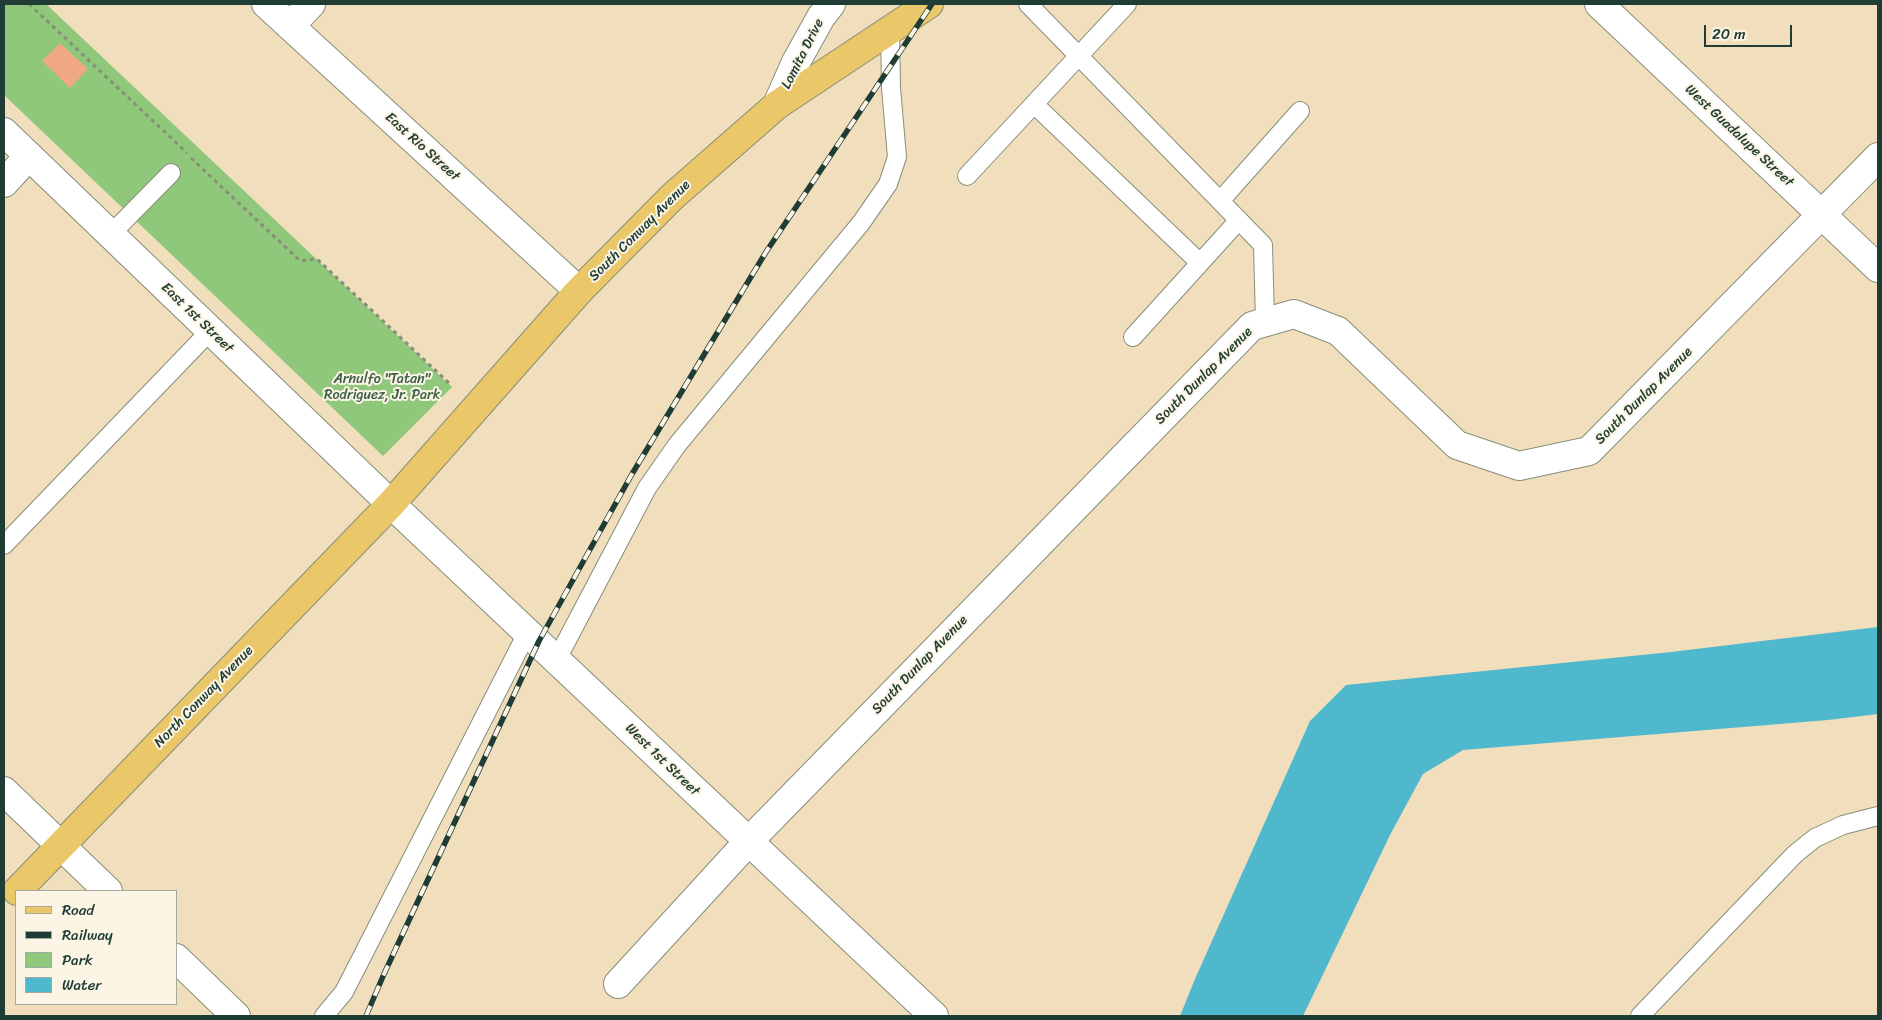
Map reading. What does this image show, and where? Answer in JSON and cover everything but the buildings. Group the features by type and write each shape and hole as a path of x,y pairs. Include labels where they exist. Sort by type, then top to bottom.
{"main road":[{"name":"South Conway Avenue","path":"391,504 579,291 672,197 777,105 929,4"},
{"name":"North Conway Avenue","path":"19,890 391,504"},
{"name":"North Conway Avenue","path":"4,905 15,894"}],"street":[{"name":"East Rio Street","path":"266,4 579,291"},
{"path":"290,26 311,4"},
{"name":"Lomita Drive","path":"777,105 796,62 821,17 831,4"},
{"name":"West Guadalupe Street","path":"1599,4 1878,268"},
{"name":"East 1st Street","path":"4,132 391,504"},
{"path":"4,183 29,156"},
{"name":"South Dunlap Avenue","path":"618,984 748,842 1252,326 1294,314 1338,330 1457,445 1519,466 1589,452 1878,157"},
{"name":"West 1st Street","path":"391,504 934,1016"},
{"path":"4,791 107,890"},
{"path":"178,960 236,1016"}],"lane":[{"path":"1028,4 1263,246 1265,322"},
{"path":"967,176 1127,4"},
{"path":"557,659 647,488 677,445 861,222 888,184 897,157 890,88 890,30"},
{"path":"1034,104 1200,263"},
{"path":"1220,201 1300,111"},
{"path":"111,234 171,173"},
{"path":"1133,337 1239,220"},
{"path":"4,546 211,330"},
{"path":"324,1016 344,992 528,632"},
{"path":"1640,1016 1795,854 1815,838 1843,825 1878,816"}],"path":[{"path":"29,4 300,261 317,260 450,384"}],"green space":[{"name":"Arnulfo \"Tatan\" Rodriguez, Jr. Park","path":"4,4 46,4 452,387 383,456 4,95"}],"water":[{"path":"1878,627 1878,714 1828,720 1463,750 1423,774 1390,835 1303,1016 1180,1016 1310,721 1346,685 1671,652"}],"railway":[{"path":"366,1016 539,641 632,474 766,252 932,4"}]}
